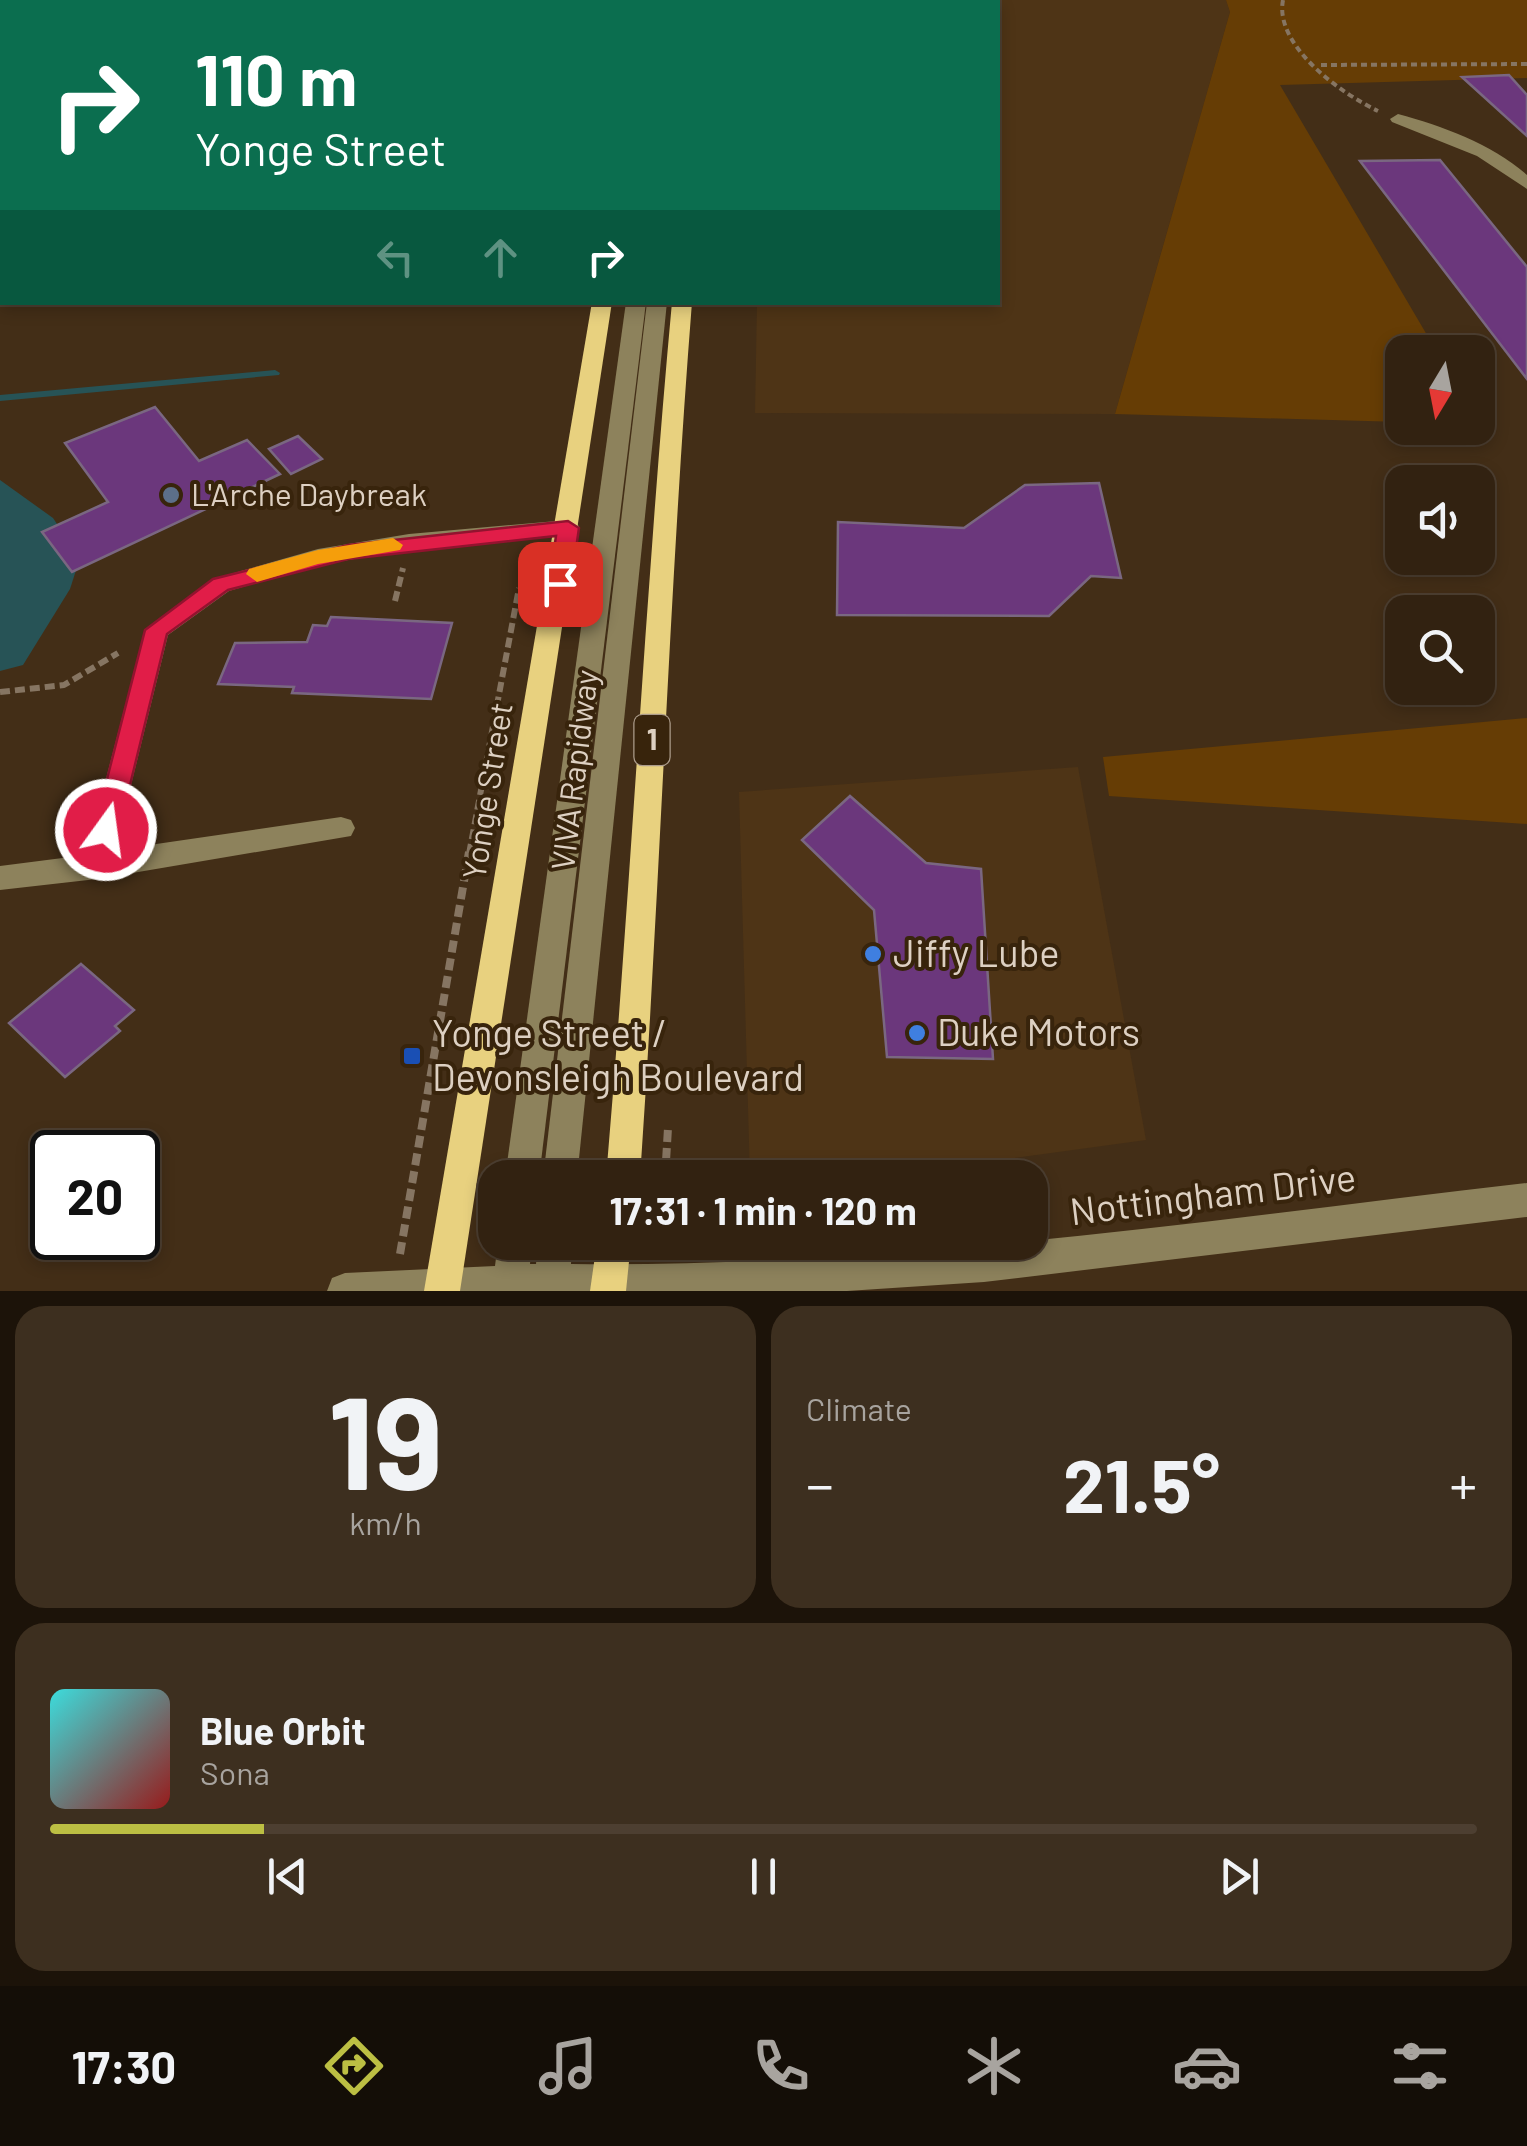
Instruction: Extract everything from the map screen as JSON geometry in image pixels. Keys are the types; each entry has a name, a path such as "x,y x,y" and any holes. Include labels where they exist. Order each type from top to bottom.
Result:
{"main road":[{"name":"Yonge Street","path":"443,1287 602,305"},
{"name":"1","path":"624,1160 645,892 664,510 682,305"},
{"path":"608,1288 612,1260"}],"street":[{"path":"1398,119 1458,140 1516,172 1527,184"},
{"name":"VIVA Rapidway","path":"524,1160 636,305"},
{"name":"VIVA Rapidway","path":"562,1160 657,305"},
{"path":"97,868 157,630 221,584 318,557 409,542 568,528"},
{"path":"0,878 97,868 225,841 341,828"},
{"name":"Nottingham Drive","path":"345,1291 394,1287 608,1288 984,1264 1527,1200"},
{"path":"510,1287 513,1260"},
{"path":"552,1286 554,1260"}],"path":[{"path":"1283,0 1279,12 1286,30 1368,108 1398,119"},
{"path":"1321,65 1527,64"},
{"path":"0,692 48,692 81,681 119,652 153,643"},
{"path":"394,1287 427,1089"},
{"path":"666,1160 669,1108"}],"shaded area":[{"path":"1000,0 1226,0 1230,12 1115,414 755,413 757,305 1000,305"},
{"path":"1226,0 1527,0 1527,78 1280,85 1427,335 1385,335 1385,422 1115,414 1230,12"},
{"path":"1527,718 1527,824 1109,796 1103,757"},
{"path":"1078,767 1146,1140 999,1160 750,1160 739,792"}],"water":[{"path":"0,480 53,518 80,558 70,589 23,665 0,671"}],"building":[{"path":"1509,75 1527,95 1527,136 1462,77"},
{"path":"1440,160 1527,267 1527,379 1495,335 1360,161"},
{"path":"155,407 199,461 247,440 280,474 72,572 42,532 108,502 65,443"},
{"path":"298,436 322,459 291,474 269,449"},
{"path":"1099,483 1121,578 1091,576 1049,616 837,615 838,522 964,528 1025,485"},
{"path":"331,617 452,623 431,699 292,693 294,687 218,684 235,643 307,642 313,625 327,626"},
{"path":"850,796 926,863 981,869 993,1059 887,1057 874,910 802,840"},
{"path":"81,964 134,1010 115,1026 120,1031 65,1077 9,1023"}],"waterway":[{"path":"0,398 275,373"}],"slow traffic":[{"path":"257,574 318,557 393,545"}],"place":[{"name":"L'Arche Daybreak","path":"171,495"},
{"name":"Jiffy Lube","path":"873,954"},
{"name":"Duke Motors","path":"917,1033"},
{"name":"Yonge Street / Devonsleigh Boulevard","path":"412,1056"}],"route":[{"path":"106,830 157,630 221,584 318,557 409,542 568,528 560,584"}]}
